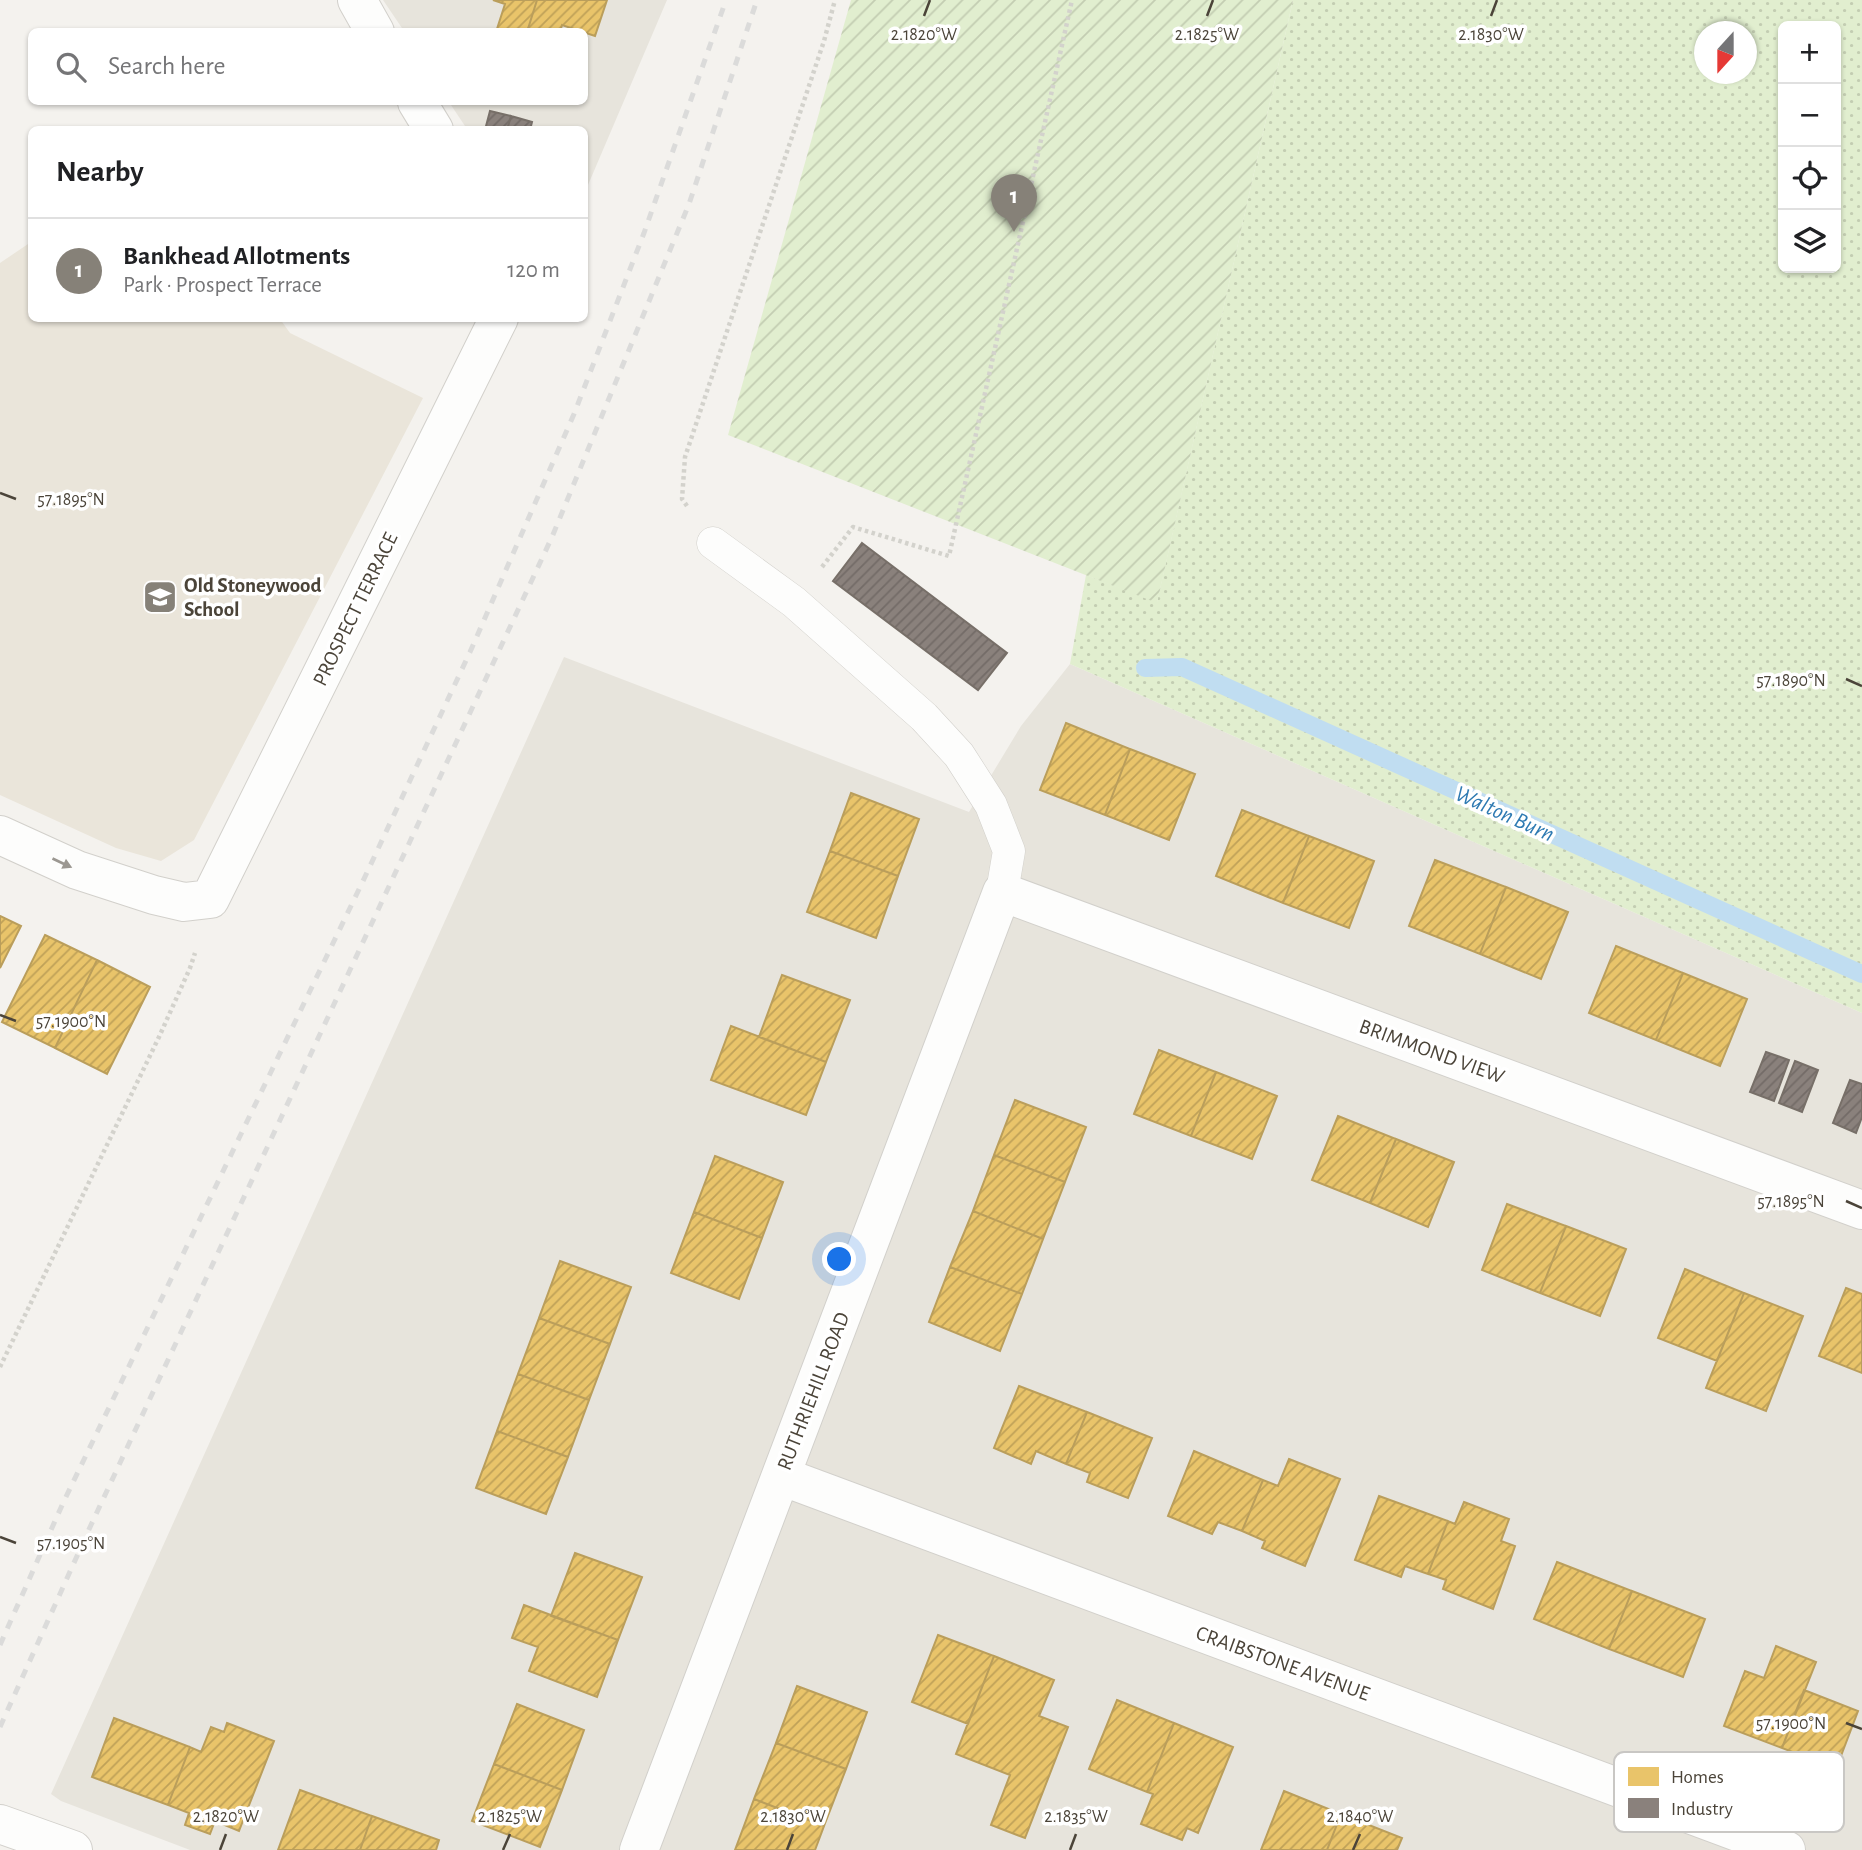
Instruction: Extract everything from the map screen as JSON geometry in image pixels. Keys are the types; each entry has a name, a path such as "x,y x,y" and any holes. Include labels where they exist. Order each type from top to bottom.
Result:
{"street":[{"path":"356,0 373,28"},
{"path":"419,105 432,126"},
{"name":"PROSPECT TERRACE","path":"210,899 497,322"},
{"path":"0,835 77,870 153,895 184,902 210,899"},
{"name":"BRIMMOND VIEW","path":"1002,892 1862,1210"},
{"name":"RUTHRIEHILL ROAD","path":"639,1850 1002,892"},
{"name":"CRAIBSTONE AVENUE","path":"780,1476 1614,1786"},
{"path":"0,1824 59,1845"},
{"name":"CRAIBSTONE AVENUE","path":"1738,1832 1786,1850"}],"lane":[{"path":"713,543 794,603 923,717 959,755 991,804 1009,851 1002,892"}],"path":[{"path":"713,543 682,499 685,457 824,41 835,0"},
{"path":"794,603 853,527 949,556 1072,0"},
{"path":"0,1367 190,968 210,899"}],"shaded area":[{"path":"383,0 667,0 588,185 588,126 465,126 451,105 588,105 588,28 402,28"},
{"name":"Old Stoneywood School","path":"28,244 28,322 282,322 290,333 423,398 194,840 161,861 116,848 0,795 0,263"},
{"path":"564,657 969,812 1021,726 1070,664 1862,1013 1862,1850 190,1850 61,1801 51,1794"}],"green space":[{"path":"851,0 1293,0 1157,603 728,435"},
{"path":"1293,0 1862,0 1862,1013 1070,664 1086,575 1157,602"}],"building: Homes":[{"path":"493,0 537,0 528,28 497,28 505,4"},
{"path":"537,0 607,0 595,36 588,34 588,28 562,25 561,28 528,28"},
{"path":"1066,723 1130,749 1105,815 1040,790"},
{"path":"1130,749 1195,774 1169,840 1105,815"},
{"path":"851,793 919,819 898,876 830,851"},
{"path":"1242,810 1309,836 1283,903 1216,876"},
{"path":"1309,836 1374,861 1349,928 1283,903"},
{"path":"830,851 898,876 876,938 807,912"},
{"path":"1435,860 1506,887 1480,954 1409,926"},
{"path":"1506,887 1568,912 1541,979 1480,954"},
{"path":"0,916 21,926 0,968"},
{"path":"45,935 97,960 55,1048 2,1022"},
{"path":"1616,946 1683,973 1656,1040 1589,1013"},
{"path":"97,960 150,987 107,1074 55,1048"},
{"path":"1683,973 1747,999 1720,1066 1656,1040"},
{"path":"782,975 850,1000 826,1062 759,1037"},
{"path":"731,1026 826,1062 806,1115 711,1080"},
{"path":"1159,1050 1216,1072 1191,1136 1134,1114"},
{"path":"1216,1072 1277,1096 1252,1159 1191,1136"},
{"path":"1015,1100 1086,1127 1065,1182 994,1155"},
{"path":"1338,1116 1396,1139 1370,1203 1312,1180"},
{"path":"1396,1139 1454,1162 1428,1227 1370,1203"},
{"path":"994,1155 1065,1182 1043,1239 973,1211"},
{"path":"715,1156 783,1182 762,1238 694,1212"},
{"path":"1507,1204 1566,1226 1540,1293 1482,1270"},
{"path":"973,1211 1043,1239 1022,1294 950,1267"},
{"path":"694,1212 762,1238 739,1299 671,1273"},
{"path":"1566,1226 1626,1249 1600,1316 1540,1293"},
{"path":"560,1261 631,1287 610,1344 539,1318"},
{"path":"950,1267 1022,1294 1000,1351 929,1322"},
{"path":"1685,1269 1744,1293 1717,1361 1658,1338"},
{"path":"1846,1288 1862,1294 1862,1373 1819,1356"},
{"path":"1744,1293 1803,1316 1766,1411 1706,1388"},
{"path":"539,1318 610,1344 589,1400 518,1374"},
{"path":"518,1374 589,1400 568,1457 497,1431"},
{"path":"1019,1386 1087,1412 1066,1464 1036,1451 1031,1464 994,1448"},
{"path":"1087,1412 1152,1438 1128,1498 1087,1482 1090,1473 1066,1464"},
{"path":"497,1431 568,1457 546,1514 476,1488"},
{"path":"1194,1451 1263,1480 1242,1531 1218,1522 1212,1534 1168,1516"},
{"path":"1289,1459 1340,1479 1305,1566 1262,1548 1265,1541 1242,1531 1263,1480 1278,1486"},
{"path":"1379,1496 1448,1521 1428,1574 1405,1566 1401,1577 1355,1560"},
{"path":"1464,1502 1509,1519 1501,1541 1515,1546 1493,1609 1443,1589 1446,1580 1428,1574 1448,1521 1455,1524"},
{"path":"575,1553 642,1577 618,1640 551,1616"},
{"path":"1557,1562 1632,1591 1609,1649 1534,1619"},
{"path":"1632,1591 1705,1619 1683,1677 1609,1649"},
{"path":"524,1605 618,1640 597,1697 529,1671 538,1647 512,1638"},
{"path":"938,1635 994,1656 968,1724 912,1702"},
{"path":"1776,1646 1816,1662 1782,1748 1724,1726 1745,1671 1764,1678"},
{"path":"994,1656 1054,1680 1039,1716 1068,1727 1025,1838 991,1825 1010,1775 956,1754"},
{"path":"797,1686 867,1712 846,1769 776,1743"},
{"path":"1804,1690 1858,1711 1842,1752 1792,1752 1782,1748"},
{"path":"1117,1700 1174,1723 1147,1792 1089,1769"},
{"path":"517,1704 584,1730 562,1790 494,1764"},
{"path":"114,1718 190,1747 168,1805 92,1777"},
{"path":"227,1723 274,1741 239,1831 215,1821 210,1834 185,1825 189,1813 168,1805 190,1747 201,1752 211,1727 224,1732"},
{"path":"1174,1723 1233,1747 1198,1833 1187,1828 1182,1840 1141,1824 1153,1794 1147,1792"},
{"path":"776,1743 846,1769 824,1826 754,1799"},
{"path":"494,1764 562,1790 540,1847 472,1821"},
{"path":"300,1790 372,1816 360,1850 278,1850"},
{"path":"1284,1791 1341,1814 1327,1850 1261,1850"},
{"path":"754,1799 824,1826 815,1850 735,1850"},
{"path":"1341,1814 1402,1838 1397,1850 1327,1850"},
{"path":"372,1816 439,1840 436,1850 360,1850"}],"building: Industry":[{"path":"490,111 511,116 508,126 486,126"},
{"path":"511,116 532,122 531,126 508,126"},
{"path":"862,543 1007,653 978,690 833,581"},
{"path":"1766,1052 1789,1060 1774,1101 1750,1092"},
{"path":"1795,1061 1818,1070 1802,1112 1779,1103"},
{"path":"1850,1080 1862,1084 1862,1117 1856,1133 1833,1123"}],"waterway":[{"name":"Walton Burn","path":"1145,668 1182,667 1862,974"}],"railway":[{"path":"0,1645 63,1503 363,881 470,652 574,414 644,233 726,0"},
{"path":"0,1727 91,1525 552,537 689,204 757,0"}],"place":[{"name":"Bankhead Allotments","path":"1014,232"},
{"name":"Old Stoneywood School","path":"160,597"}]}
